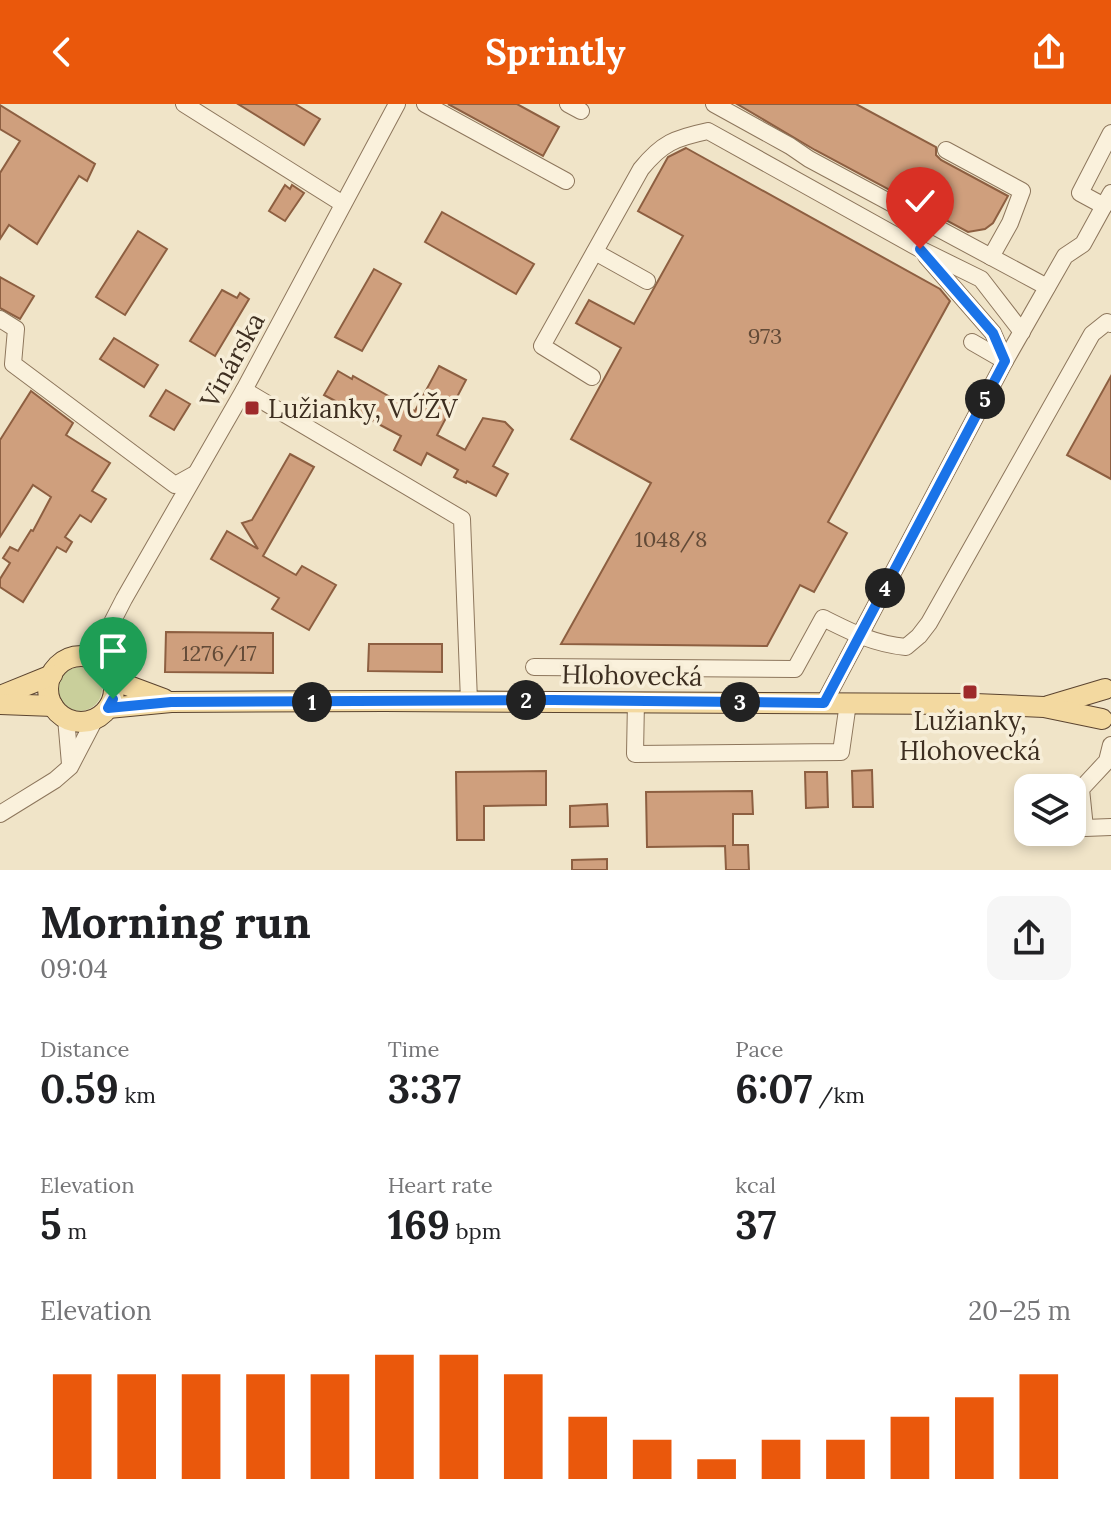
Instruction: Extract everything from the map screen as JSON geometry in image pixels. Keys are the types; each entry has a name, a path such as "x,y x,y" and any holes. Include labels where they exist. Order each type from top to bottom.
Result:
{"main road":[{"path":"0,704 60,712 81,722 102,713 114,695 110,676 96,660 80,657 62,663 52,675 49,687 60,712"},
{"path":"0,696 52,675"},
{"name":"Hlohovecká","path":"110,676 171,702"},
{"name":"Hlohovecká","path":"1044,707 1108,686"},
{"name":"Hlohovecká","path":"1106,725 1100,706 1108,686"},
{"name":"Hlohovecká","path":"102,713 171,702 848,703 1044,707 1106,725"}],"street":[{"path":"184,104 343,204"},
{"name":"Vinárska","path":"80,657 105,636 244,390 397,104"},
{"path":"714,104 809,159 1047,287"},
{"path":"432,106 566,181"},
{"path":"592,377 542,346 641,169 656,150 678,137 708,131 920,249 981,279 1022,332"},
{"path":"824,703 1005,361 1065,256 1083,244 1108,199 1080,193 1111,133"},
{"path":"946,150 1022,191 1010,223 991,257"},
{"path":"920,249 993,333 1005,361"},
{"path":"595,252 647,281"},
{"path":"0,319 16,329 13,364 175,485 194,474"},
{"path":"534,667 795,669 823,618 859,637 884,645 906,647 929,623 1092,334 1107,322 1111,324"},
{"path":"972,342 1005,361"},
{"path":"244,390 462,519 469,701"},
{"path":"105,636 110,676"},
{"path":"636,701 635,754 841,752 848,703"},
{"path":"60,712 70,767"},
{"path":"0,814 55,780 70,767 102,713"},
{"path":"1111,745 1107,761 1081,789 1085,828 1111,827"}],"green space":[{"path":"80,667 96,673 102,689 96,705 80,711 64,705 58,689 64,673"}],"building":[{"path":"238,104 295,104 320,119 304,145"},
{"path":"448,104 517,104 559,127 543,156"},
{"path":"737,104 856,104 936,147 936,155 941,160 1008,196 993,223 985,229 968,232 815,150"},
{"path":"0,105 95,164 87,181 79,176 37,244 9,225 0,239 0,173 20,141 0,129"},
{"path":"686,148 940,289 950,301 828,522 847,533 814,592 800,585 767,646 561,644 651,483 571,439 621,348 576,323 589,300 634,324 683,236 638,211 668,157"},
{"path":"285,185 290,189 292,185 304,193 285,221 269,211"},
{"path":"442,212 534,264 516,294 425,242"},
{"path":"138,231 167,249 125,315 96,297"},
{"path":"374,269 401,284 362,351 335,337"},
{"path":"0,277 34,296 20,319 0,308"},
{"path":"222,290 237,298 240,293 249,299 215,356 190,341"},
{"path":"114,338 158,365 144,387 100,359"},
{"path":"439,366 466,380 437,435 465,450 483,418 505,422 513,430 493,466 508,474 496,496 454,477 458,470 427,453 421,465 394,450 401,436 324,395 338,371 352,379 353,376 415,411"},
{"path":"1111,376 1111,479 1067,455"},
{"path":"166,390 190,404 174,430 150,416"},
{"path":"31,391 73,423 66,435 110,463 92,491 106,499 91,522 80,515 65,537 72,542 66,552 57,547 23,602 0,587 0,579 10,563 3,558 10,547 18,551 51,497 33,485 0,537 0,440"},
{"path":"290,454 314,467 263,556 296,575 302,566 336,585 309,630 272,609 279,598 211,559 227,531 258,549 242,523 252,520"},
{"path":"166,632 273,633 273,673 165,672"},
{"path":"369,644 442,644 442,672 368,671"},
{"path":"872,770 873,807 853,807 852,771"},
{"path":"546,771 546,805 484,806 484,840 457,840 456,772"},
{"path":"805,772 827,772 828,807 806,808"},
{"path":"752,791 753,814 733,814 733,845 748,845 749,870 726,870 725,846 647,847 646,792"},
{"path":"607,804 608,826 570,827 570,806"},
{"path":"607,859 607,870 572,870 572,860"}],"place":[{"name":"Lužianky, VÚŽV","path":"252,408"},
{"name":"Lužianky, Hlohovecká","path":"970,692"}],"route":[{"path":"113,699 108,708 171,702 553,700 824,703 1005,361 993,333 920,249"}]}
